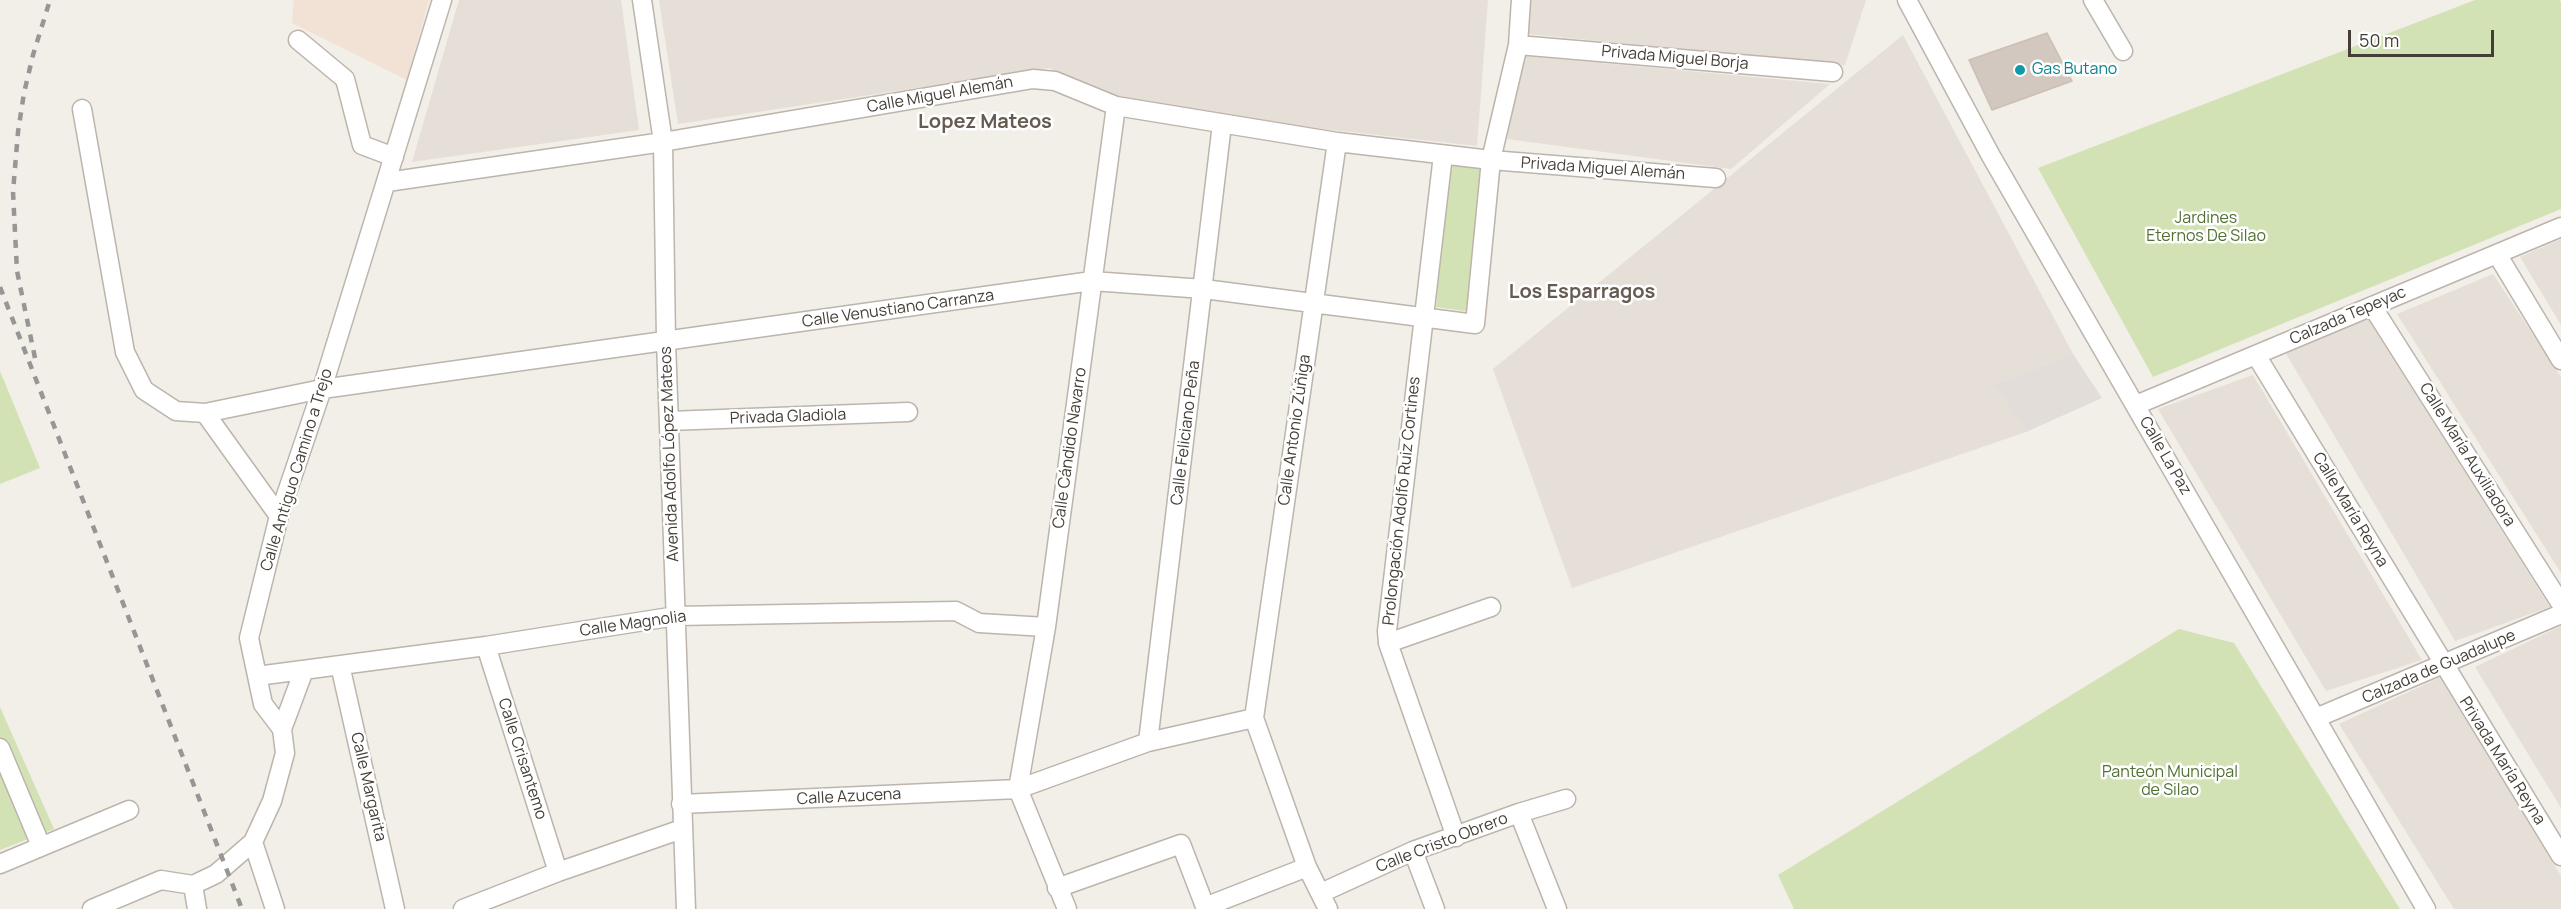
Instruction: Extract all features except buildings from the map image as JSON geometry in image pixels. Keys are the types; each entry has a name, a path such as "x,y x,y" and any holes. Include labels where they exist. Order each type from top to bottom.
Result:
{"street":[{"name":"Calle Antiguo Camino a Trejo","path":"282,729 263,704 249,638 279,516 322,388 442,0"},
{"name":"Avenida Adolfo López Mateos","path":"642,0 663,142 666,341 681,829 686,909"},
{"path":"1491,160 1518,45 1521,0"},
{"name":"Calle La Paz","path":"1907,0 1991,156 2426,909"},
{"path":"2093,0 2123,51"},
{"path":"298,40 345,79 362,145 394,157"},
{"name":"Privada Miguel Borja","path":"1518,45 1833,72"},
{"name":"Calle Miguel Alemán","path":"387,182 663,142 1033,79 1055,81 1116,106 1337,142 1491,160"},
{"name":"Calle Cándido Navarro","path":"1018,789 1046,627 1116,106"},
{"name":"Calle Venustiano Carranza","path":"82,109 125,352 144,390 176,411 205,413 322,388 1092,281 1204,289 1312,304 1423,315 1475,324 1491,160"},
{"name":"Calle Feliciano Peña","path":"1148,741 1222,124"},
{"name":"Calle Antonio Zúñiga","path":"1254,718 1337,142"},
{"name":"Prolongación Adolfo Ruiz Cortines","path":"1443,155 1387,631 1388,643 1456,837"},
{"name":"Privada Miguel Alemán","path":"1491,160 1716,178"},
{"name":"Calzada Tepeyac","path":"2136,405 2561,227"},
{"path":"2497,254 2561,360"},
{"name":"Calle María Auxiliadora","path":"2372,306 2561,604"},
{"name":"Calle María Reyna","path":"2256,355 2444,666"},
{"name":"Privada Gladiola","path":"669,421 908,412"},
{"path":"205,413 279,516"},
{"path":"1388,643 1491,607"},
{"name":"Calle Magnolia","path":"257,676 486,646 676,616 956,611 979,623 1046,627"},
{"name":"Calzada de Guadalupe","path":"2316,718 2444,666 2561,614"},
{"name":"Calle Crisantemo","path":"486,646 558,872"},
{"name":"Calle Margarita","path":"340,666 395,909"},
{"name":"Privada María Reyna","path":"2444,666 2561,856"},
{"path":"92,909 161,880 193,885 216,874 253,842 272,801 285,753 282,729 304,670"},
{"path":"1254,718 1307,867 1324,901"},
{"name":"Calle Azucena","path":"681,804 1018,789 1148,741 1254,718"},
{"path":"0,748 40,846"},
{"path":"1018,789 1067,909"},
{"name":"Calle Cristo Obrero","path":"1324,901 1413,852 1520,813 1566,799"},
{"path":"0,864 129,810"},
{"path":"1520,813 1557,909"},
{"path":"464,909 558,872 681,829"},
{"path":"253,842 275,909"},
{"path":"1057,888 1182,844 1205,908 1307,867"},
{"path":"1413,852 1435,909"},
{"path":"193,885 197,909"}],"shaded area":[{"path":"294,0 429,0 407,80 292,23"},
{"path":"459,0 621,0 639,130 412,162"},
{"path":"659,0 1488,0 1477,146 1116,106 1049,68 678,124"},
{"path":"1531,0 1866,0 1845,65 1528,34"},
{"path":"1903,35 2073,354 1994,384 2026,432 1572,588 1493,369"},
{"path":"1523,56 1830,84 1731,169 1507,139"},
{"path":"2561,239 2561,325 2520,257"},
{"path":"2493,274 2561,377 2561,573 2397,314"},
{"path":"2368,319 2550,607 2455,641 2281,345"},
{"path":"2073,354 2102,398 2026,432 1994,384"},
{"path":"2253,375 2422,660 2326,691 2158,409"},
{"path":"2561,626 2561,808 2475,667"},
{"path":"2441,677 2561,876 2561,909 2454,909 2339,724"}],"green space":[{"name":"Jardines Eternos De Silao","path":"2475,0 2560,0 2561,209 2153,377 2038,168"},
{"path":"1449,164 1482,169 1471,312 1436,307"},
{"path":"0,371 40,468 0,484"},
{"name":"Panteón Municipal de Silao","path":"2179,629 2234,643 2400,909 1794,909 1778,875"},
{"path":"0,707 54,829 0,850"}],"railway":[{"path":"35,358 17,271 13,192 24,93 50,0"},
{"path":"0,287 242,909"}],"place":[{"name":"Gas Butano","path":"2020,70"}],"district":[{"name":"Lopez Mateos","path":"985,122"},
{"name":"Los Esparragos","path":"1582,292"}]}
